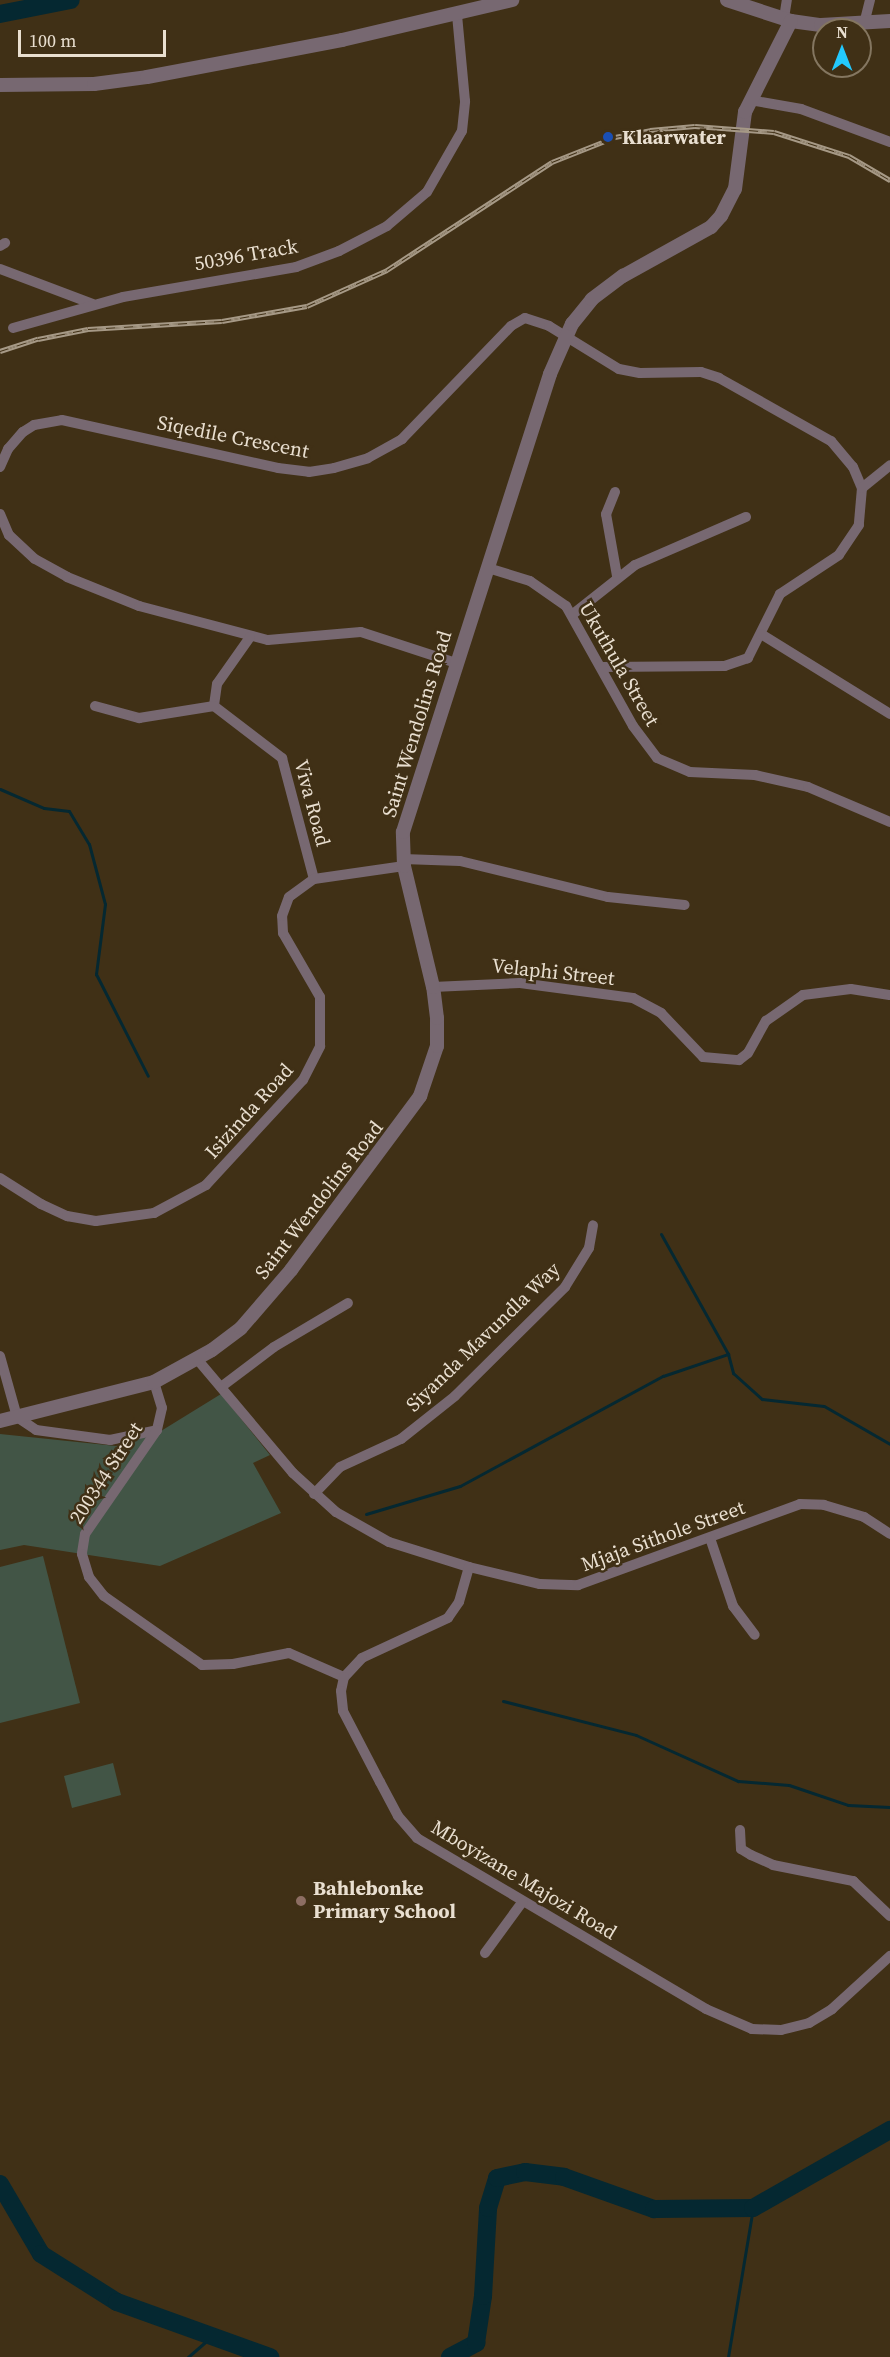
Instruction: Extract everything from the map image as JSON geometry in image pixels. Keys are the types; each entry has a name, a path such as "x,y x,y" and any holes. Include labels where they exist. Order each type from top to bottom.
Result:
{"street":[{"path":"0,85 94,84 147,77 457,14 512,0"},
{"path":"727,0 756,4 787,19 812,23"},
{"path":"787,0 787,19"},
{"path":"866,18 870,0"},
{"name":"50396 Track","path":"13,328 93,304 296,267 354,244 403,214 427,192 462,131 465,101 457,14"},
{"name":"Saint Wendolins Road","path":"0,1421 154,1382 197,1359 241,1328 266,1300 410,1113 431,1071 437,1046 433,987 403,863 409,804 566,335 580,312 606,288 686,243 721,216 735,189 742,126 750,100 787,19"},
{"path":"872,23 890,21"},
{"path":"750,100 808,111 890,142"},
{"path":"0,269 93,304"},
{"name":"Siqedile Crescent","path":"0,466 8,449 23,432 34,424 62,420 278,468 309,472 334,468 368,458 402,439 516,322 532,319 566,335 630,373 701,372 734,385 831,441 853,467 862,488"},
{"path":"602,667 738,663 753,653 780,594 828,564 847,546 859,525 862,488 890,465"},
{"path":"615,492 606,514 617,576"},
{"path":"0,514 20,547 59,573 139,606 250,637 288,640 361,632 456,663"},
{"path":"573,614 617,576 635,564 746,517"},
{"name":"Ukuthula Street","path":"488,568 549,591 573,614 642,741 666,762 690,772 755,775 792,783 890,822"},
{"path":"761,634 890,714"},
{"path":"95,706 139,718 177,715 214,706 217,684 250,637"},
{"name":"Viva Road","path":"214,706 282,758 314,879"},
{"path":"403,863 460,861 608,897 685,905"},
{"name":"Isizinda Road","path":"0,1178 49,1208 96,1221 154,1213 206,1185 303,1080 320,1046 320,997 283,933 282,916 289,897 314,879 403,863"},
{"name":"Velaphi Street","path":"433,987 520,983 633,998 661,1013 703,1057 739,1060 748,1053 766,1021 794,1000 829,991 865,990 890,995"},
{"name":"Siyanda Mavundla Way","path":"314,1494 340,1467 401,1438 455,1396 565,1287 589,1248 593,1225"},
{"path":"221,1387 274,1347 348,1303"},
{"path":"0,1356 17,1417 46,1433 110,1440 157,1430"},
{"name":"Mjaja Sithole Street","path":"197,1359 314,1494 336,1512 389,1542 469,1567 540,1584 578,1585 800,1504 824,1505 864,1517 890,1534"},
{"name":"200344 Street","path":"154,1382 162,1408 157,1430 85,1534 82,1554 89,1578 104,1596 201,1665 233,1664 289,1653 344,1677"},
{"path":"710,1538 733,1606 754,1635"},
{"path":"344,1677 362,1658 448,1618 459,1602 469,1567"},
{"name":"Mboyizane Majozi Road","path":"344,1677 340,1699 343,1711 409,1830 433,1850 706,2009 753,2030 781,2031 809,2023 832,2009 890,1956"},
{"path":"740,1830 741,1849 751,1855 773,1865 853,1881 890,1916"},
{"path":"485,1953 523,1901"}],"green space":[{"path":"221,1394 270,1455 253,1463 281,1513 160,1566 24,1545 0,1550 0,1434 116,1446 161,1431"},
{"path":"43,1556 80,1703 0,1723 0,1567"},
{"path":"113,1763 121,1795 72,1808 64,1776"}],"waterway":[{"path":"0,14 71,0"},
{"path":"0,789 44,808 69,811 89,844 105,904 96,974 148,1076"},
{"path":"661,1234 728,1354 733,1373 762,1399 824,1406 890,1444"},
{"path":"366,1514 460,1486 663,1376 728,1354"},
{"path":"503,1701 636,1735 738,1781 789,1785 848,1805 890,1807"},
{"path":"450,2357 476,2343 483,2296 488,2208 497,2178 525,2172 564,2177 654,2209 753,2208 890,2130"},
{"path":"0,2184 41,2254 117,2302 270,2357"},
{"path":"728,2357 753,2208"},
{"path":"188,2357 212,2336"}],"railway":[{"path":"0,351 38,339 88,329 222,321 307,306 387,270 552,162 615,137 650,130 695,126 774,132 849,156 890,180"}],"place":[{"name":"Klaarwater","path":"608,137"},
{"name":"Bahlebonke Primary School","path":"301,1901"}]}
